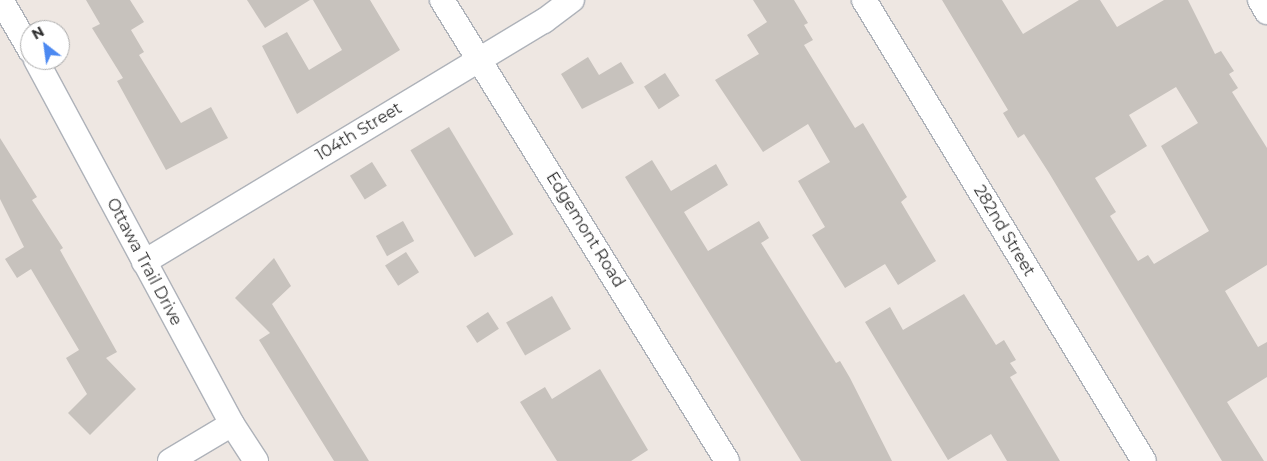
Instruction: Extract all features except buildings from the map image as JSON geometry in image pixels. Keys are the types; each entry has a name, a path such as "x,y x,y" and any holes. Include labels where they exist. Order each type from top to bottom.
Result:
{"street":[{"path":"1,0 20,33"},
{"name":"Edgemont Road","path":"442,0 727,461"},
{"name":"104th Street","path":"144,262 479,60 572,0"},
{"name":"282nd Street","path":"864,0 1144,461"},
{"path":"1260,0 1267,12"},
{"name":"Ottawa Trail Drive","path":"41,70 232,424 256,461"},
{"path":"170,461 232,424"}]}
